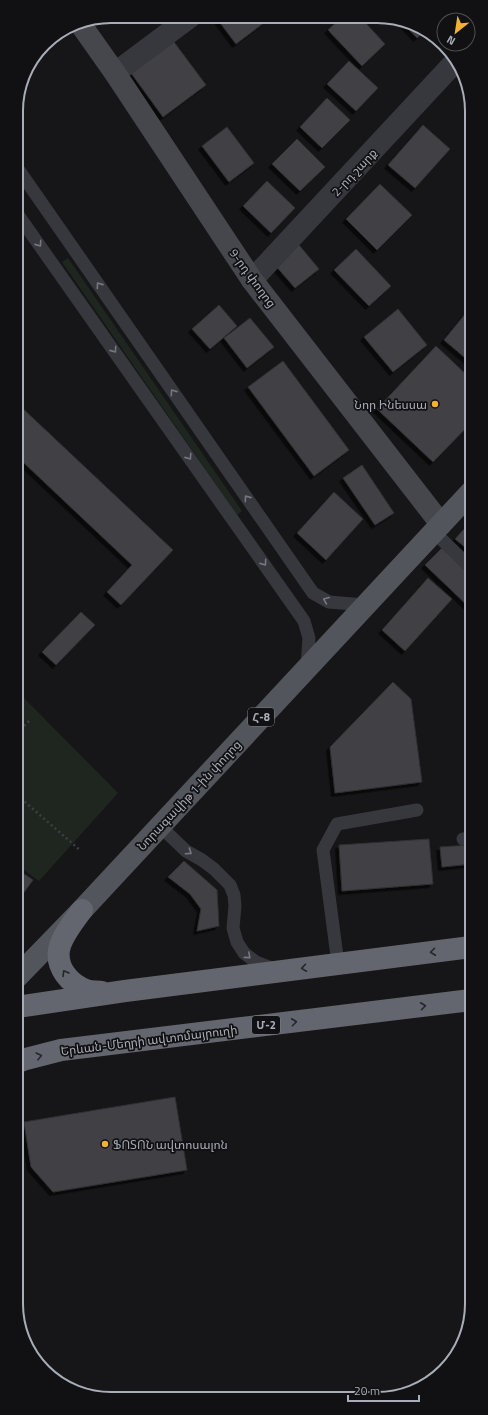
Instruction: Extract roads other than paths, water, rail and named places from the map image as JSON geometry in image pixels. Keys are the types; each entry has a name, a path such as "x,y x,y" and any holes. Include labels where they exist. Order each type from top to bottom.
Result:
{"highway":[{"path":"82,910 68,929 59,949 61,965 65,975 72,982 87,990 102,992 125,991"},
{"path":"23,1006 125,991 465,948"},
{"name":"Երևան-Մեղրի ավտոմայրուղի","path":"23,1060 60,1050 465,1001"}],"main road":[{"name":"Հ-8","path":"437,528 465,498"},
{"name":"Նորագավիթ 1-ին փողոց","path":"23,970 82,910 437,528"}],"street":[{"path":"115,73 181,23"},
{"name":"9-րդ փողոց","path":"83,28 115,73 252,280 437,528"},
{"name":"2-րդ շարք","path":"252,280 452,65"}],"lane":[{"path":"23,176 313,593 328,602 364,605"},
{"path":"23,222 304,621 308,638 307,667"},
{"path":"437,528 465,561"},
{"path":"338,964 323,850 337,824 417,810"},
{"path":"160,826 186,851 214,869 230,885 234,895 235,906 233,928 237,942 244,953 256,962 282,971"}],"place":[{"name":"Նոր Ինեսսա","path":"435,404"},
{"name":"ՖՈՏՈՆ ավտոսալոն","path":"105,1144"}]}
